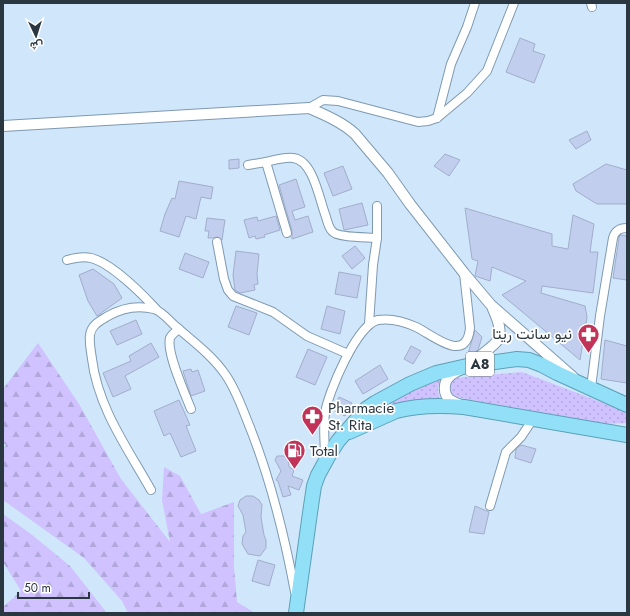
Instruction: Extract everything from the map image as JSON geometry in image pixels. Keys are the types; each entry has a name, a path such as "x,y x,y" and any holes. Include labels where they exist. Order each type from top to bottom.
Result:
{"highway":[{"name":"A8","path":"296,607 314,486 325,461 344,434 366,409 392,393 436,373 467,366 516,359 530,360 627,405"},
{"path":"344,434 404,409 429,406 464,407 627,435"}],"street":[{"path":"437,118 451,64 467,27 475,3"},
{"path":"3,126 308,108 323,100 345,103 418,122 428,121 437,118 467,93 487,72 514,3"},
{"path":"308,108 348,128 355,134 388,173 410,204 491,305 585,386 600,316 614,233 619,229 627,228"},
{"path":"248,165 285,157 300,160 304,163 316,183 321,202 332,231 337,235 377,238"},
{"path":"266,162 287,233"},
{"path":"369,324 373,265 377,238 377,206"},
{"path":"217,242 224,278 228,290 233,296 274,312 307,336 348,354"},
{"path":"66,260 81,257 91,258 100,262 123,278 192,340 220,367 230,381 257,443 274,494 287,550 296,607"},
{"path":"325,461 325,414 333,389 348,354 361,333 369,324 377,320 388,320 415,326 446,344 460,346 469,336 470,328 464,273"},
{"path":"464,407 450,400 445,392 444,386 451,375 467,366 497,341 499,335 499,323 491,305"},
{"path":"151,490 108,413 98,390 93,365 90,335 91,330 97,322 118,311 134,307 156,309"},
{"path":"179,329 171,336 169,346 176,370 191,409"},
{"path":"490,506 506,452 522,437 533,419"}],"green space":[{"path":"38,343 79,404 121,479 170,542 162,500 164,467 180,476 201,514 234,502 234,567 237,602 255,613 128,613 122,601 84,558 3,500 3,449 6,445 3,443 3,389"},
{"path":"522,372 627,412 627,423 602,424 466,399 453,396 449,391 451,381 456,378"},
{"path":"441,378 438,390 441,401 358,423 394,398"},
{"path":"3,514 31,534 70,566 107,613 3,613 3,607 21,591 3,562"}],"building":[{"path":"520,38 535,44 533,51 545,55 534,83 506,72"},
{"path":"587,131 591,140 576,149 569,140"},
{"path":"445,154 460,160 449,176 434,166"},
{"path":"239,159 239,168 229,169 229,160"},
{"path":"606,164 627,170 627,204 597,204 576,191 573,184"},
{"path":"343,166 352,189 333,196 324,173"},
{"path":"296,179 305,207 292,211 295,220 308,216 313,232 292,239 292,231 279,185"},
{"path":"179,181 213,187 211,199 201,197 196,219 186,216 179,237 160,231 172,198 175,199"},
{"path":"362,203 368,225 344,230 339,209"},
{"path":"465,208 552,234 552,246 568,249 573,215 594,224 590,252 598,252 593,293 542,286 541,293 585,306 587,317 580,360 502,295 526,281 492,267 490,281 475,276 478,261 472,259"},
{"path":"276,216 280,230 264,235 265,237 256,239 255,236 249,238 244,220 257,217 258,221"},
{"path":"207,218 225,220 222,240 218,237 208,238 209,231 205,231"},
{"path":"620,235 627,236 627,280 613,278"},
{"path":"355,246 365,258 352,269 342,256"},
{"path":"236,251 259,254 257,274 258,284 254,285 255,290 240,293 235,290 233,275"},
{"path":"185,253 209,262 203,278 179,269"},
{"path":"93,269 114,284 122,298 97,316 88,301 79,275"},
{"path":"339,272 361,276 357,298 335,294"},
{"path":"236,306 257,313 249,335 228,327"},
{"path":"327,306 345,311 340,334 321,329"},
{"path":"136,320 142,334 117,345 110,331"},
{"path":"475,330 482,337 478,350 467,357"},
{"path":"605,340 627,346 627,383 601,379"},
{"path":"151,343 159,357 125,376 131,389 113,397 103,373 131,361 129,356"},
{"path":"411,346 421,351 413,364 404,359"},
{"path":"308,349 327,357 315,385 296,377"},
{"path":"380,365 388,379 363,394 355,381"},
{"path":"191,369 192,372 198,370 205,391 191,396 183,371"},
{"path":"339,397 352,403 345,416 333,410"},
{"path":"179,400 190,425 186,426 196,451 181,457 170,433 164,436 154,411"},
{"path":"521,445 536,449 531,463 515,458 516,449"},
{"path":"277,456 288,456 289,467 294,470 292,476 303,480 299,490 288,486 291,495 283,497 278,481 276,480 281,471 275,460"},
{"path":"246,496 253,496 259,500 262,505 261,517 266,540 266,548 260,556 248,554 242,544 243,536 246,532 243,515 238,506 240,500"},
{"path":"475,506 489,512 484,534 469,532"},
{"path":"258,560 275,565 269,586 252,581"}],"place":[{"name":"نيو سانت ريتا","path":"588,354"},
{"name":"Pharmacie St. Rita","path":"312,436"},
{"name":"Total","path":"295,470"}]}
